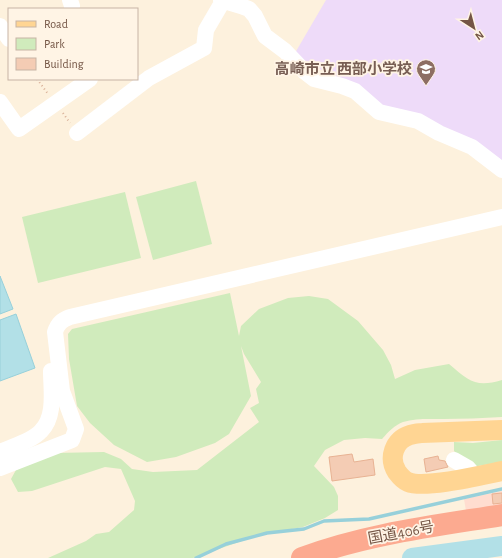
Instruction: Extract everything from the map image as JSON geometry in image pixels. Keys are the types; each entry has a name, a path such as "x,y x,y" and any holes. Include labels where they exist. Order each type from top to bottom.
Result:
{"highway":[{"name":"国道406号","path":"302,558 324,550 398,531 502,515"}],"main road":[{"path":"502,430 422,433 409,435 399,443 393,452 393,466 402,478 408,482 426,484 502,471"}],"street":[{"path":"77,134 149,78 204,48 206,30 222,1 249,9 255,16 265,36 286,51 304,72 314,79 355,91 379,112 418,121 439,133 472,147 502,170"},
{"path":"0,26 8,38"},
{"path":"1,107 19,129 89,80"},
{"path":"0,452 32,438 47,424 51,408 55,332 61,321 70,317 502,217"},
{"path":"0,468 72,440 76,429 62,390 55,332"},
{"path":"454,460 468,468 475,476"}],"shaded area":[{"name":"高崎市立 西部小学校","path":"326,0 502,0 502,165 382,108 335,76 311,65 295,53"},
{"path":"502,491 502,511 467,517 464,499"}],"green space":[{"path":"196,181 212,244 153,260 136,197"},
{"path":"125,192 141,258 38,283 22,217"},
{"path":"230,293 239,336 241,326 259,309 288,298 309,296 328,299 358,321 383,350 391,365 395,379 415,370 449,364 468,379 479,383 502,380 502,417 413,420 400,423 389,431 382,439 365,438 344,440 325,450 314,466 334,487 338,496 338,510 325,518 303,527 259,535 193,558 48,558 86,541 96,534 109,532 134,510 135,501 121,469 105,467 32,491 18,492 11,479 16,470 54,453 104,452 121,459 132,469 153,472 197,470 259,422 250,408 259,403 256,389 261,382 244,354 241,346 251,396 229,434 215,443 176,457 147,462 114,445 90,423 77,406 69,359 68,334 72,329"},
{"path":"502,440 502,462 472,467 454,451 454,442 473,443"}],"water":[{"path":"0,276 13,309 0,314"},
{"path":"16,314 35,368 0,381 0,320"}],"building":[{"path":"352,454 354,462 373,459 375,475 332,481 329,457"},
{"path":"438,456 439,460 445,461 448,467 426,472 424,459"},
{"path":"502,493 502,503 493,504 492,494"}],"waterway":[{"path":"196,558 226,544 267,533 304,529 324,521 369,519 502,489"},
{"path":"412,558 502,546"}],"place":[{"name":"高崎市立 西部小学校","path":"426,86"}]}
